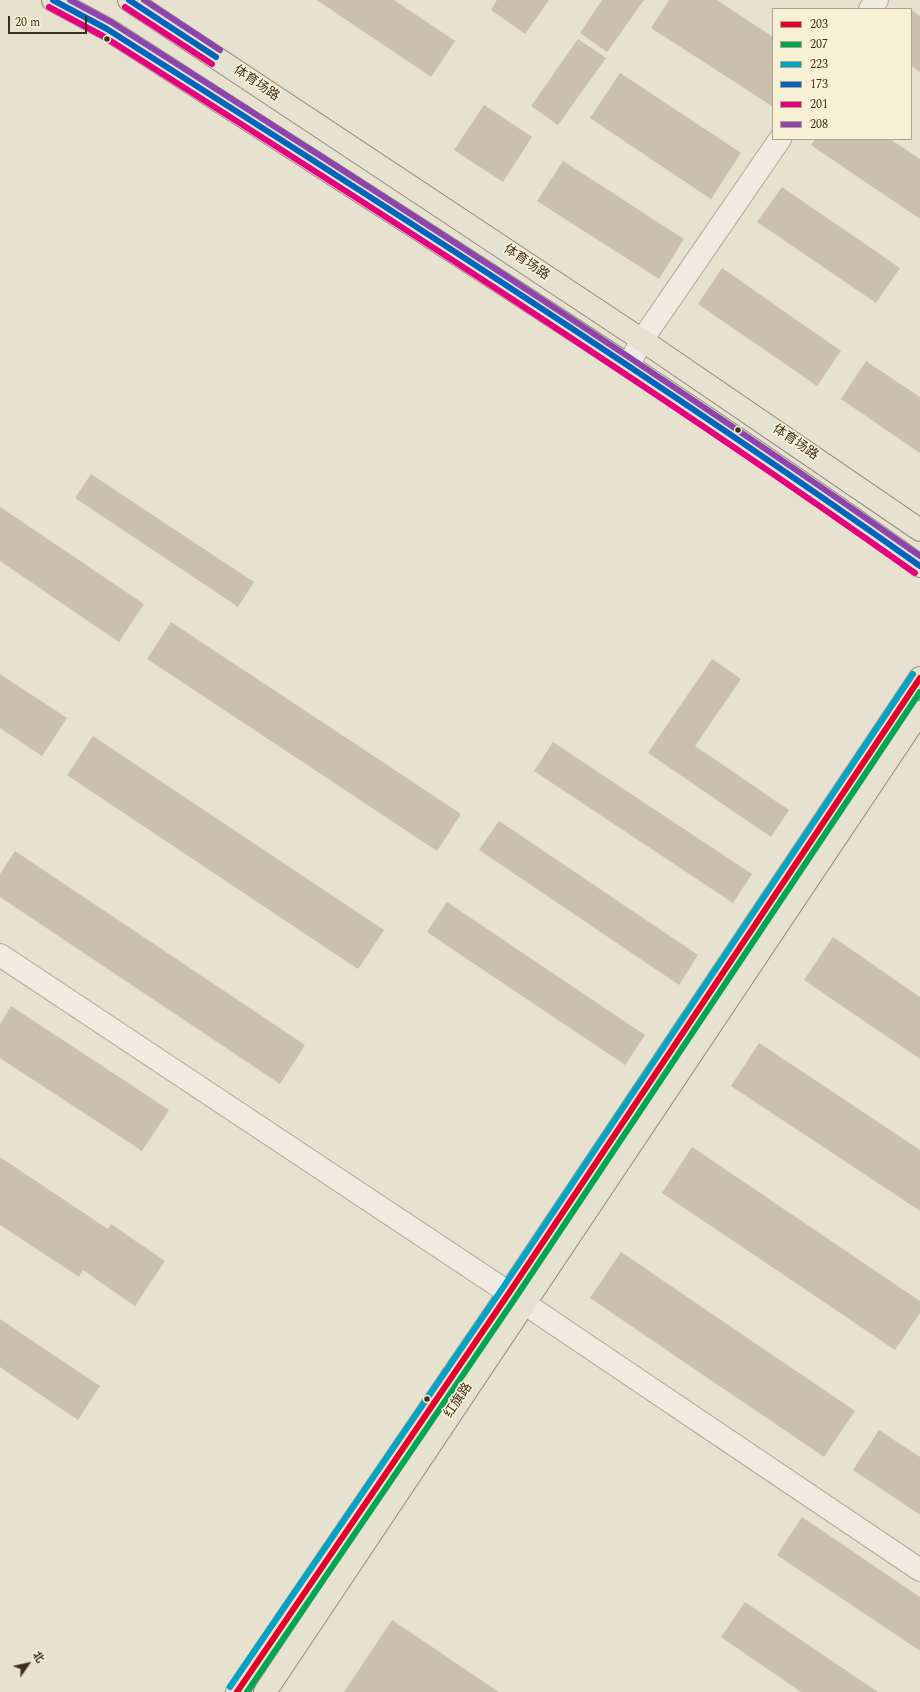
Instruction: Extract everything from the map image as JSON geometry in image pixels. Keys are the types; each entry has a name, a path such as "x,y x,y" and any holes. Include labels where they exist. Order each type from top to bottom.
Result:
{"main road":[{"path":"53,0 126,41 628,366 793,476 918,566"},
{"name":"体育场路","path":"129,0 642,340 920,530"},
{"name":"红旗路","path":"265,1692 517,1299 920,678"},
{"name":"红旗路","path":"237,1692 517,1299 920,712"}],"street":[{"path":"871,8 877,0"},
{"path":"628,366 642,340 779,140"},
{"path":"0,955 517,1299 920,1570"}],"building":[{"path":"317,0 394,0 455,41 431,77"},
{"path":"497,0 549,0 525,34 491,10"},
{"path":"602,0 644,0 607,52 580,33"},
{"path":"669,0 717,0 772,36 772,106 651,28"},
{"path":"912,11 920,16 920,72 912,67"},
{"path":"578,39 606,58 558,125 531,106"},
{"path":"620,73 741,153 711,199 590,118"},
{"path":"484,105 532,137 503,182 454,150"},
{"path":"814,140 892,140 920,159 920,219 811,145"},
{"path":"563,161 684,239 659,279 537,201"},
{"path":"782,187 900,268 876,303 757,222"},
{"path":"722,268 841,351 817,386 698,304"},
{"path":"866,361 920,397 920,453 841,399"},
{"path":"91,474 254,582 238,607 75,498"},
{"path":"0,507 144,604 119,642 0,561"},
{"path":"171,622 461,814 437,851 147,659"},
{"path":"712,659 741,679 695,746 789,810 771,837 648,753"},
{"path":"0,674 67,718 42,756 0,728"},
{"path":"93,736 384,930 358,969 67,775"},
{"path":"553,742 752,874 733,903 534,771"},
{"path":"499,821 698,955 679,985 479,850"},
{"path":"15,851 305,1045 280,1084 0,897 0,874"},
{"path":"447,902 645,1035 625,1065 427,932"},
{"path":"833,937 920,997 920,1059 804,980"},
{"path":"11,1006 169,1110 142,1151 0,1058 0,1024"},
{"path":"759,1043 920,1150 920,1211 731,1086"},
{"path":"692,1147 920,1301 920,1313 895,1350 662,1193"},
{"path":"0,1157 108,1229 111,1224 165,1261 135,1306 83,1270 79,1277 0,1225"},
{"path":"621,1252 855,1411 824,1457 590,1298"},
{"path":"0,1319 100,1386 78,1420 0,1367"},
{"path":"879,1430 920,1457 920,1515 853,1470"},
{"path":"802,1517 920,1597 920,1651 777,1555"},
{"path":"745,1602 878,1692 801,1692 721,1637"},
{"path":"392,1620 499,1692 344,1692"}],"transit line":[{"name":"173","path":"53,0 107,29 517,292 720,427 920,566"},
{"name":"208","path":"70,0 111,22 519,284 721,419 920,556"},
{"name":"173","path":"129,0 216,57"},
{"name":"208","path":"144,0 220,50"},
{"name":"201","path":"49,7 103,36 512,299 715,434 915,573"},
{"name":"201","path":"125,7 212,64"},
{"name":"223","path":"230,1687 502,1289 913,674"},
{"name":"203","path":"237,1692 509,1293 920,678"},
{"name":"207","path":"247,1692 516,1297 920,692"}]}
